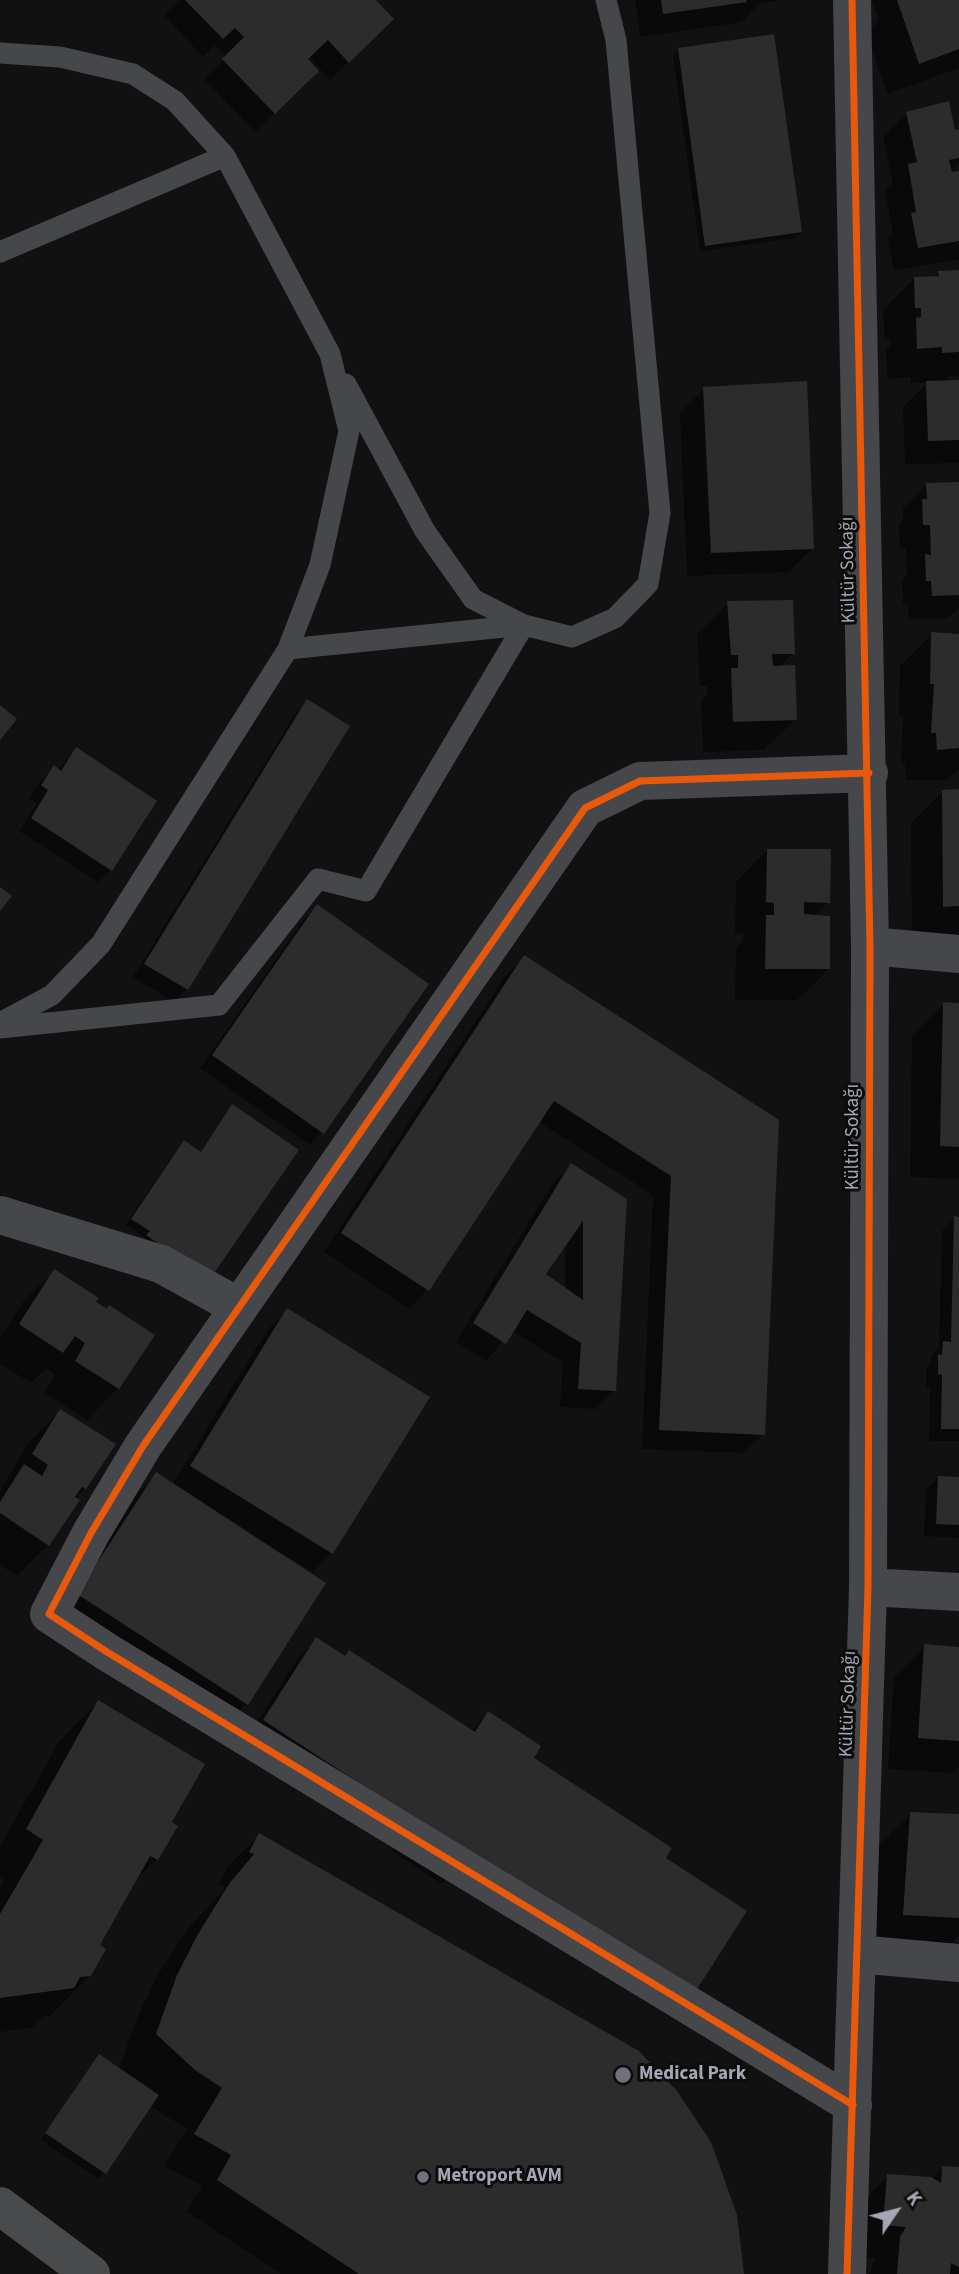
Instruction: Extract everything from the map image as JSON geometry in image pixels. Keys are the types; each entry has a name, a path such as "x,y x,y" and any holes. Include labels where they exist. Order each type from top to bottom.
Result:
{"main road":[{"path":"0,2206 92,2274"}],"street":[{"name":"Kültür Sokağı","path":"848,2274 868,1587 870,946 869,773 852,0"},
{"path":"853,2105 107,1652 49,1614 91,1533 143,1446 585,808 640,781 869,773"},
{"path":"870,946 959,954"},
{"path":"0,1215 161,1264 239,1307"},
{"path":"868,1587 959,1592"},
{"path":"858,1954 959,1963"}],"lane":[{"path":"0,53 60,57 133,74 175,101 225,156 425,530 473,599 524,625 572,636 615,618 648,584 660,513 617,40 606,0"},
{"path":"0,252 225,156"},
{"path":"0,1023 52,995 101,944 288,649 320,565 349,431 330,355"},
{"path":"288,649 524,625"},
{"path":"0,1028 219,1005 318,879 366,891 524,625"}],"building":[{"path":"185,0 376,0 394,19 349,63 328,40 308,59 319,71 275,114 222,59 244,37 235,28 223,39"},
{"path":"661,0 746,0 747,2 663,14"},
{"path":"897,0 959,0 959,49 919,64"},
{"path":"774,34 802,232 705,246 678,48"},
{"path":"949,101 955,130 959,129 959,158 949,160 952,172 959,171 959,241 918,248 911,213 916,212 908,164 917,162 906,112"},
{"path":"959,270 959,352 942,353 942,347 917,349 916,318 921,317 921,308 915,308 914,277 939,276 938,271"},
{"path":"959,380 959,440 928,441 926,381"},
{"path":"807,381 814,549 711,553 703,387"},
{"path":"959,482 959,595 932,596 931,581 926,581 925,554 931,555 930,525 923,525 922,499 927,499 926,483"},
{"path":"793,600 795,654 772,654 773,666 795,665 797,720 733,722 731,668 738,668 738,655 731,655 727,601"},
{"path":"931,632 959,634 959,748 937,750 936,733 931,733 934,684 930,684"},
{"path":"307,699 350,726 188,990 144,964"},
{"path":"0,705 17,719 0,740"},
{"path":"76,747 157,801 112,871 31,818 48,790 41,785 54,765 61,771"},
{"path":"959,789 959,906 943,907 942,790"},
{"path":"767,849 831,849 830,903 804,902 804,914 830,916 830,969 765,969 766,915 774,915 774,903 766,902"},
{"path":"0,887 12,896 0,911"},
{"path":"317,904 429,984 324,1134 212,1055"},
{"path":"524,955 779,1120 765,1435 659,1430 671,1176 554,1101 429,1291 341,1233"},
{"path":"943,1002 959,1003 959,1147 940,1146"},
{"path":"232,1104 299,1150 210,1279 146,1235 150,1231 131,1219 184,1140 201,1152"},
{"path":"571,1163 627,1199 616,1391 578,1389 581,1343 527,1310 506,1344 473,1323","holes":["583,1221 583,1300 546,1274"]},
{"path":"954,1216 959,1217 959,1429 941,1429 942,1375 938,1374 938,1354 942,1355 943,1341 951,1342"},
{"path":"54,1269 99,1298 96,1302 107,1309 109,1305 155,1335 119,1389 75,1361 85,1343 75,1336 63,1353 19,1324"},
{"path":"287,1308 430,1397 333,1554 190,1466"},
{"path":"60,1409 116,1444 86,1489 82,1487 75,1497 80,1500 49,1546 0,1513 0,1502 24,1464 42,1476 48,1465 32,1454"},
{"path":"156,1472 326,1583 248,1705 77,1594"},
{"path":"938,1476 959,1477 959,1525 936,1524"},
{"path":"316,1637 345,1656 349,1650 475,1732 488,1711 541,1746 534,1758 672,1848 666,1858 747,1911 690,2000 263,1720"},
{"path":"924,1644 959,1647 959,1741 918,1738"},
{"path":"98,1700 205,1764 172,1822 178,1826 158,1860 150,1856 100,1945 106,1949 91,1976 80,1977 74,1988 0,1998 0,1914 43,1840 26,1829"},
{"path":"910,1812 959,1814 959,1918 903,1915"},
{"path":"259,1833 639,2051 677,2091 711,2142 737,2215 744,2274 359,2274 217,2180 231,2155 194,2134 222,2088 195,2070 156,2034 177,1975 198,1934 229,1884 254,1854 249,1852"},
{"path":"99,2054 159,2095 106,2174 45,2133"},
{"path":"942,2166 959,2167 959,2267 951,2263 950,2274 897,2274 900,2237 906,2227 883,2225 887,2174 931,2177 941,2183"}],"cycle path":[{"path":"847,2274 868,1587 870,946 852,0"},
{"path":"853,2105 107,1652 49,1614 91,1533 143,1446 585,808 640,781 869,773"}],"place":[{"name":"Medical Park","path":"623,2075"},
{"name":"Metroport AVM","path":"423,2177"}]}
